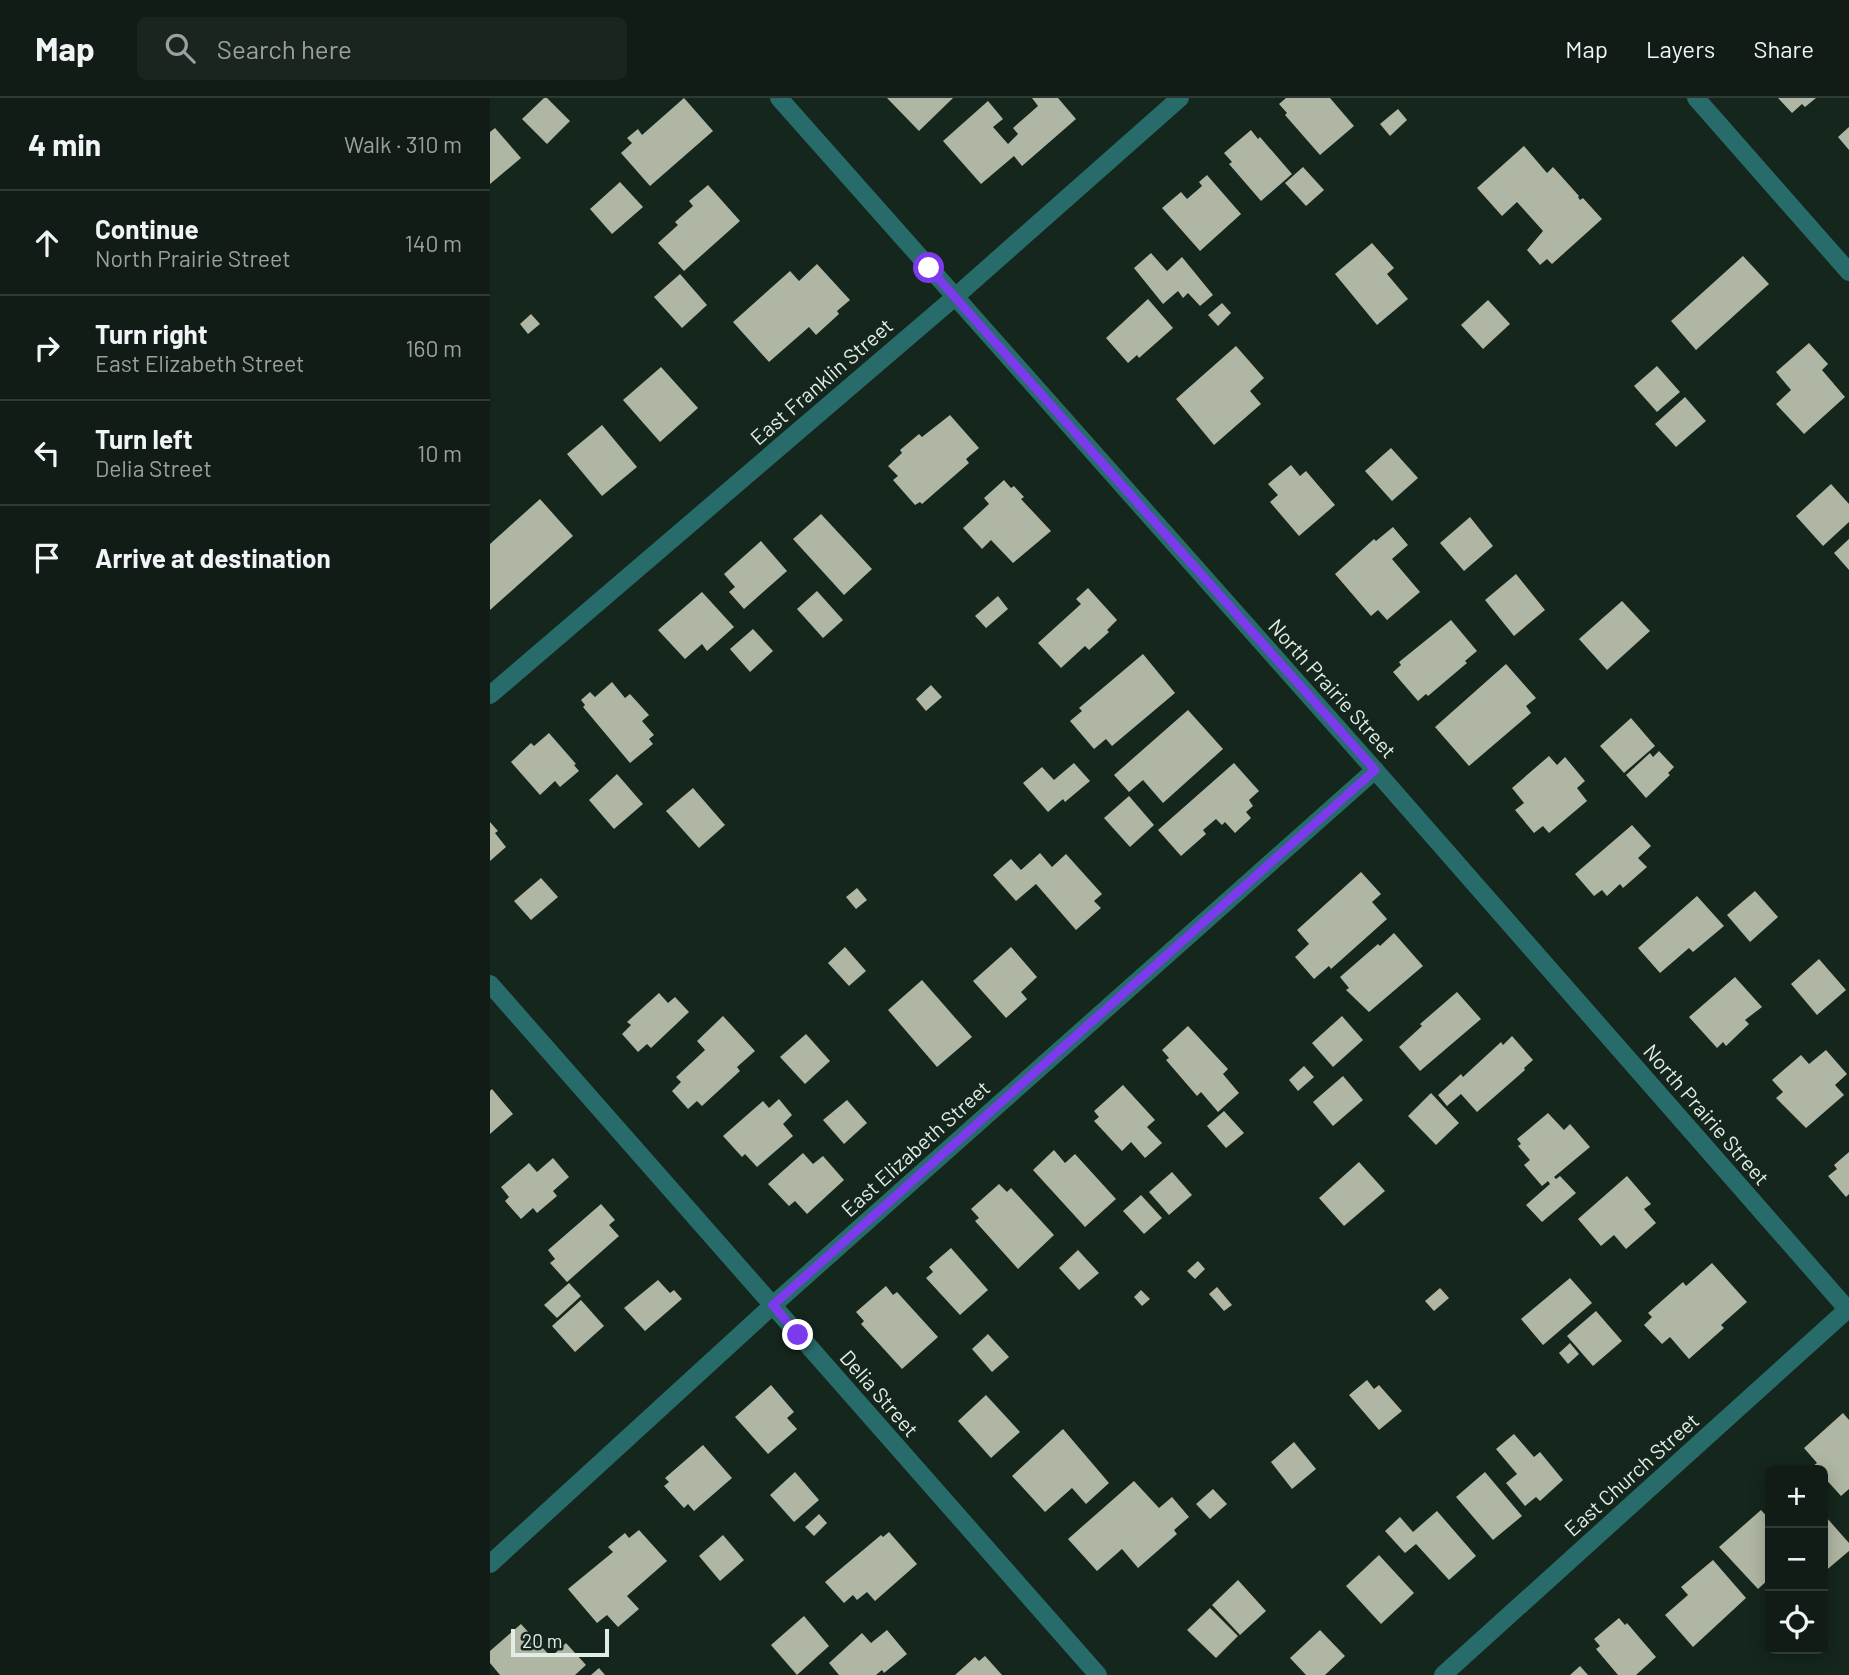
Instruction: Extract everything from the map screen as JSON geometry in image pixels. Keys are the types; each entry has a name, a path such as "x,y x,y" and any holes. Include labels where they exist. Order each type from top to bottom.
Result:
{"street":[{"name":"North Prairie Street","path":"779,98 1848,1309"},
{"name":"East Franklin Street","path":"490,695 955,297 1180,98"},
{"path":"1696,98 1849,272"},
{"name":"East Elizabeth Street","path":"490,1564 773,1305 1375,770"},
{"name":"Delia Street","path":"490,984 1098,1675"},
{"name":"East Church Street","path":"1443,1675 1848,1309"}],"building":[{"path":"544,98 570,121 547,144 522,119"},
{"path":"684,98 713,131 650,186 621,153 632,143 627,138 638,129 642,135"},
{"path":"887,98 953,98 919,131"},
{"path":"1032,98 1058,98 1076,119 1022,166 1014,156 981,184 943,141 988,101 1003,119 993,127 1008,144 1018,134 1013,128 1038,106"},
{"path":"1286,98 1330,98 1354,126 1320,155 1285,115 1287,113 1279,104"},
{"path":"1778,98 1816,98 1805,107 1802,104 1792,113"},
{"path":"1398,109 1407,120 1390,136 1380,124"},
{"path":"1849,127 1849,150 1838,137"},
{"path":"495,128 521,158 490,184 490,132"},
{"path":"1251,130 1292,174 1261,201 1229,164 1232,162 1224,153"},
{"path":"1524,146 1547,173 1553,167 1580,200 1583,198 1602,219 1552,264 1547,259 1540,265 1527,250 1543,231 1517,202 1502,216 1477,188"},
{"path":"1303,167 1324,190 1306,206 1285,183"},
{"path":"1207,175 1241,214 1200,251 1162,208 1181,192 1187,199 1202,186 1199,182"},
{"path":"620,182 643,207 612,234 590,209"},
{"path":"708,185 740,221 684,271 658,243 678,225 675,222 693,206 689,201"},
{"path":"1372,243 1394,268 1387,274 1408,299 1377,325 1335,274"},
{"path":"1151,253 1167,271 1182,257 1213,295 1200,306 1188,293 1183,298 1178,291 1163,304 1134,268"},
{"path":"1743,256 1769,284 1696,350 1671,321"},
{"path":"817,264 850,300 816,335 809,327 769,362 733,322 790,271 799,281"},
{"path":"680,274 707,305 682,328 654,297"},
{"path":"1148,299 1173,328 1139,358 1137,355 1128,363 1106,338"},
{"path":"1488,300 1510,324 1483,349 1461,325"},
{"path":"1222,303 1231,313 1218,326 1208,315"},
{"path":"531,314 540,324 528,334 520,324"},
{"path":"1809,343 1828,364 1822,370 1845,397 1804,434 1776,404 1791,390 1776,372"},
{"path":"1236,346 1264,378 1250,391 1261,404 1214,445 1176,399"},
{"path":"1657,366 1680,392 1657,412 1634,386"},
{"path":"661,367 698,408 660,442 623,400"},
{"path":"1685,397 1706,421 1676,447 1655,424"},
{"path":"950,415 979,448 966,459 969,463 922,504 920,502 915,505 893,480 898,476 888,466 902,453 900,450 919,434 922,437"},
{"path":"602,425 637,467 602,496 567,454"},
{"path":"1391,448 1418,478 1392,501 1365,471"},
{"path":"1291,465 1300,476 1306,471 1335,505 1299,536 1270,502 1278,495 1268,484"},
{"path":"1004,480 1011,488 1014,486 1024,497 1021,499 1051,531 1013,563 991,540 982,549 963,528 989,504 984,498"},
{"path":"1831,484 1849,504 1849,522 1823,546 1796,516"},
{"path":"540,499 573,536 490,610 490,544"},
{"path":"821,514 872,569 844,595 793,539"},
{"path":"1470,517 1493,546 1464,571 1440,543"},
{"path":"1393,527 1408,545 1392,559 1420,592 1387,620 1378,610 1371,616 1335,574 1374,539 1376,541"},
{"path":"1849,539 1849,570 1834,553"},
{"path":"761,541 787,571 744,609 729,592 735,587 724,574"},
{"path":"1516,574 1545,610 1514,636 1485,600"},
{"path":"1088,588 1117,620 1107,630 1109,632 1089,650 1085,646 1061,668 1038,643 1081,604 1076,599"},
{"path":"817,591 843,620 823,638 797,609"},
{"path":"702,592 734,627 707,651 702,644 685,659 658,630"},
{"path":"998,596 1008,609 986,628 975,616"},
{"path":"1622,601 1650,631 1607,670 1579,639"},
{"path":"1451,620 1477,651 1465,661 1467,663 1428,696 1426,694 1418,701 1393,672 1401,665 1399,662"},
{"path":"753,629 773,651 750,672 730,649"},
{"path":"1143,654 1175,693 1112,746 1106,739 1094,749 1070,721 1082,711 1079,708"},
{"path":"1506,664 1536,698 1526,706 1531,713 1469,766 1435,727"},
{"path":"612,682 625,698 630,694 649,715 642,721 654,735 649,739 653,744 630,763 583,707 585,705 581,700 590,692 595,697"},
{"path":"931,685 942,697 926,711 916,699"},
{"path":"1188,710 1223,749 1163,803 1143,780 1129,792 1114,775"},
{"path":"1631,718 1655,746 1624,773 1600,746"},
{"path":"549,733 579,771 560,787 555,781 540,795 511,762 531,743 534,746"},
{"path":"1659,751 1674,767 1668,773 1670,775 1646,798 1626,775 1650,753 1653,757"},
{"path":"1549,756 1557,765 1565,757 1585,781 1577,788 1587,801 1549,833 1543,826 1534,833 1515,810 1524,803 1512,788"},
{"path":"1074,763 1090,781 1048,812 1023,783 1042,767 1054,780"},
{"path":"1234,763 1259,791 1249,800 1253,806 1246,812 1251,818 1235,833 1225,822 1222,825 1216,819 1203,830 1206,834 1181,856 1158,830"},
{"path":"617,774 643,804 614,829 589,800"},
{"path":"693,788 725,825 699,848 666,811"},
{"path":"1129,796 1154,825 1130,847 1104,818"},
{"path":"490,822 506,847 490,861"},
{"path":"1632,825 1651,846 1638,858 1647,867 1623,888 1620,884 1607,896 1602,890 1594,896 1575,874"},
{"path":"1040,853 1052,867 1066,854 1102,894 1094,901 1101,908 1076,930 1036,884 1016,901 993,875 1011,859 1021,870"},
{"path":"1361,872 1381,894 1372,902 1387,919 1331,969 1329,966 1314,979 1295,957 1309,944 1297,930"},
{"path":"541,878 558,897 531,920 514,901"},
{"path":"857,888 867,900 856,909 846,897"},
{"path":"1755,891 1778,917 1750,942 1727,915"},
{"path":"1697,896 1724,926 1693,952 1689,948 1660,973 1638,948"},
{"path":"1394,933 1423,966 1369,1012 1346,990 1349,988 1340,977"},
{"path":"845,947 866,971 849,986 828,963"},
{"path":"1011,947 1037,977 1021,992 1027,999 1006,1018 973,981"},
{"path":"1819,959 1846,990 1817,1015 1791,984"},
{"path":"1735,977 1762,1007 1745,1020 1749,1024 1726,1046 1723,1042 1717,1048 1689,1017"},
{"path":"922,980 972,1037 937,1067 888,1010"},
{"path":"1457,992 1481,1019 1420,1071 1399,1047 1422,1026 1420,1024"},
{"path":"659,993 668,1003 675,997 689,1012 651,1048 647,1044 638,1052 622,1034 631,1025 627,1022"},
{"path":"723,1016 755,1051 737,1067 740,1071 702,1106 697,1101 688,1109 672,1091 681,1082 676,1077 705,1050 697,1041"},
{"path":"1342,1016 1363,1040 1333,1067 1312,1043"},
{"path":"1188,1026 1228,1069 1223,1074 1239,1093 1218,1112 1201,1092 1197,1096 1166,1060 1169,1058 1162,1050"},
{"path":"806,1034 830,1061 805,1084 780,1057"},
{"path":"1512,1036 1533,1060 1525,1070 1477,1112 1461,1094 1447,1106 1438,1095 1461,1074 1463,1077 1501,1042 1503,1045"},
{"path":"1826,1050 1847,1074 1835,1085 1844,1095 1806,1128 1776,1098 1783,1092 1772,1080 1801,1055 1809,1064"},
{"path":"1304,1066 1314,1077 1298,1091 1289,1080"},
{"path":"1343,1076 1363,1100 1333,1126 1313,1102"},
{"path":"1123,1085 1155,1120 1147,1127 1162,1143 1145,1158 1131,1142 1122,1151 1094,1121 1099,1117 1094,1111"},
{"path":"492,1089 513,1114 490,1134 490,1091"},
{"path":"1431,1093 1459,1123 1436,1145 1408,1116"},
{"path":"779,1099 792,1115 783,1124 793,1136 757,1167 745,1154 742,1157 723,1136 763,1101 769,1108"},
{"path":"847,1100 867,1123 844,1144 823,1120"},
{"path":"1224,1111 1244,1133 1226,1148 1207,1126"},
{"path":"1548,1113 1564,1130 1570,1124 1590,1147 1554,1177 1556,1179 1560,1176 1576,1193 1542,1222 1526,1205 1550,1184 1548,1181 1542,1186 1524,1165 1530,1160 1518,1146 1521,1144 1517,1139"},
{"path":"1054,1150 1065,1163 1075,1154 1116,1199 1085,1227 1033,1170"},
{"path":"1849,1152 1849,1194 1846,1197 1828,1176 1837,1169 1834,1165"},
{"path":"803,1153 813,1164 823,1156 844,1180 807,1214 795,1201 789,1206 768,1184"},
{"path":"553,1158 569,1177 553,1191 557,1196 537,1213 533,1208 521,1219 505,1201 509,1197 501,1187 529,1163 537,1172"},
{"path":"1359,1162 1385,1191 1344,1226 1319,1198"},
{"path":"1172,1172 1192,1195 1169,1215 1149,1192"},
{"path":"1627,1176 1651,1204 1644,1209 1656,1223 1626,1249 1614,1235 1601,1246 1578,1219"},
{"path":"999,1184 1007,1192 1011,1188 1054,1235 1018,1269 975,1221 979,1218 971,1209"},
{"path":"1141,1195 1162,1218 1144,1234 1123,1211"},
{"path":"601,1204 615,1220 609,1225 619,1236 567,1282 550,1263 555,1259 548,1250"},
{"path":"951,1248 988,1290 960,1315 926,1278 933,1272 929,1267"},
{"path":"1078,1250 1099,1273 1079,1290 1059,1268"},
{"path":"1198,1261 1205,1269 1195,1279 1187,1271"},
{"path":"1712,1263 1747,1302 1721,1325 1724,1328 1689,1359 1670,1337 1662,1344 1644,1325 1652,1317 1648,1313 1683,1282 1686,1286"},
{"path":"1570,1278 1592,1303 1543,1345 1521,1319"},
{"path":"658,1280 670,1293 674,1290 682,1299 645,1331 624,1308"},
{"path":"569,1283 581,1296 557,1318 544,1305"},
{"path":"886,1286 893,1295 897,1292 938,1337 902,1369 861,1324 864,1321 856,1312"},
{"path":"1217,1287 1232,1305 1224,1311 1209,1294"},
{"path":"1440,1288 1449,1298 1434,1311 1425,1301"},
{"path":"1141,1290 1150,1299 1142,1306 1134,1297"},
{"path":"581,1300 604,1326 575,1352 552,1326"},
{"path":"1596,1311 1622,1341 1593,1366 1567,1336"},
{"path":"988,1334 1009,1357 992,1372 972,1349"},
{"path":"1570,1343 1579,1354 1568,1364 1559,1353"},
{"path":"1367,1380 1374,1389 1379,1385 1402,1411 1379,1430 1349,1395"},
{"path":"771,1385 794,1412 787,1418 797,1429 768,1454 735,1417"},
{"path":"986,1395 1020,1432 991,1458 958,1421"},
{"path":"1843,1413 1849,1420 1849,1489 1841,1496 1828,1482 1828,1465 1814,1465 1817,1463 1804,1448"},
{"path":"1063,1429 1109,1483 1086,1504 1072,1488 1045,1512 1012,1476"},
{"path":"1514,1434 1534,1457 1540,1452 1563,1480 1540,1501 1536,1497 1525,1506 1506,1483 1517,1474 1496,1449"},
{"path":"1294,1442 1316,1469 1292,1489 1271,1462"},
{"path":"703,1445 732,1478 694,1511 688,1504 684,1508 664,1486 669,1482 665,1478"},
{"path":"795,1472 819,1500 794,1522 770,1495"},
{"path":"1485,1472 1522,1516 1493,1540 1456,1497"},
{"path":"1134,1481 1159,1508 1172,1497 1189,1517 1174,1530 1177,1534 1138,1568 1122,1549 1097,1571 1068,1539"},
{"path":"1213,1489 1227,1504 1210,1519 1196,1504"},
{"path":"1761,1510 1765,1514 1765,1583 1758,1589 1719,1547"},
{"path":"1437,1511 1476,1556 1449,1580 1416,1544 1405,1553 1385,1531 1400,1517 1413,1532"},
{"path":"819,1514 827,1523 814,1536 805,1527"},
{"path":"1828,1519 1849,1543 1849,1551 1828,1569"},
{"path":"639,1530 667,1561 627,1596 639,1609 618,1627 607,1615 597,1623 568,1589 613,1552 608,1547 625,1533 629,1538"},
{"path":"889,1532 917,1564 875,1601 867,1592 857,1600 853,1595 844,1603 825,1582 881,1535 883,1537"},
{"path":"723,1535 744,1560 720,1581 699,1556"},
{"path":"1379,1555 1414,1593 1381,1624 1346,1586"},
{"path":"1713,1560 1746,1598 1693,1647 1665,1615 1688,1595 1681,1587"},
{"path":"1238,1580 1266,1611 1240,1635 1212,1605"},
{"path":"1210,1608 1238,1636 1216,1658 1187,1630"},
{"path":"804,1616 829,1646 797,1675 771,1645"},
{"path":"1619,1618 1625,1625 1627,1623 1656,1657 1636,1675 1618,1675 1596,1649 1600,1646 1594,1639"},
{"path":"521,1624 551,1657 566,1643 586,1665 575,1675 500,1675 490,1663 490,1651"},
{"path":"887,1630 907,1654 884,1673 882,1670 876,1675 839,1675 829,1663 862,1633 871,1643"},
{"path":"1320,1630 1345,1656 1325,1675 1306,1675 1290,1658"},
{"path":"985,1656 1002,1675 955,1675 975,1657 979,1661"},
{"path":"1580,1666 1588,1675 1570,1675"},
{"path":"599,1668 605,1675 591,1675"}],"route":[{"path":"798,1335 773,1305 1375,770 929,268"}]}
